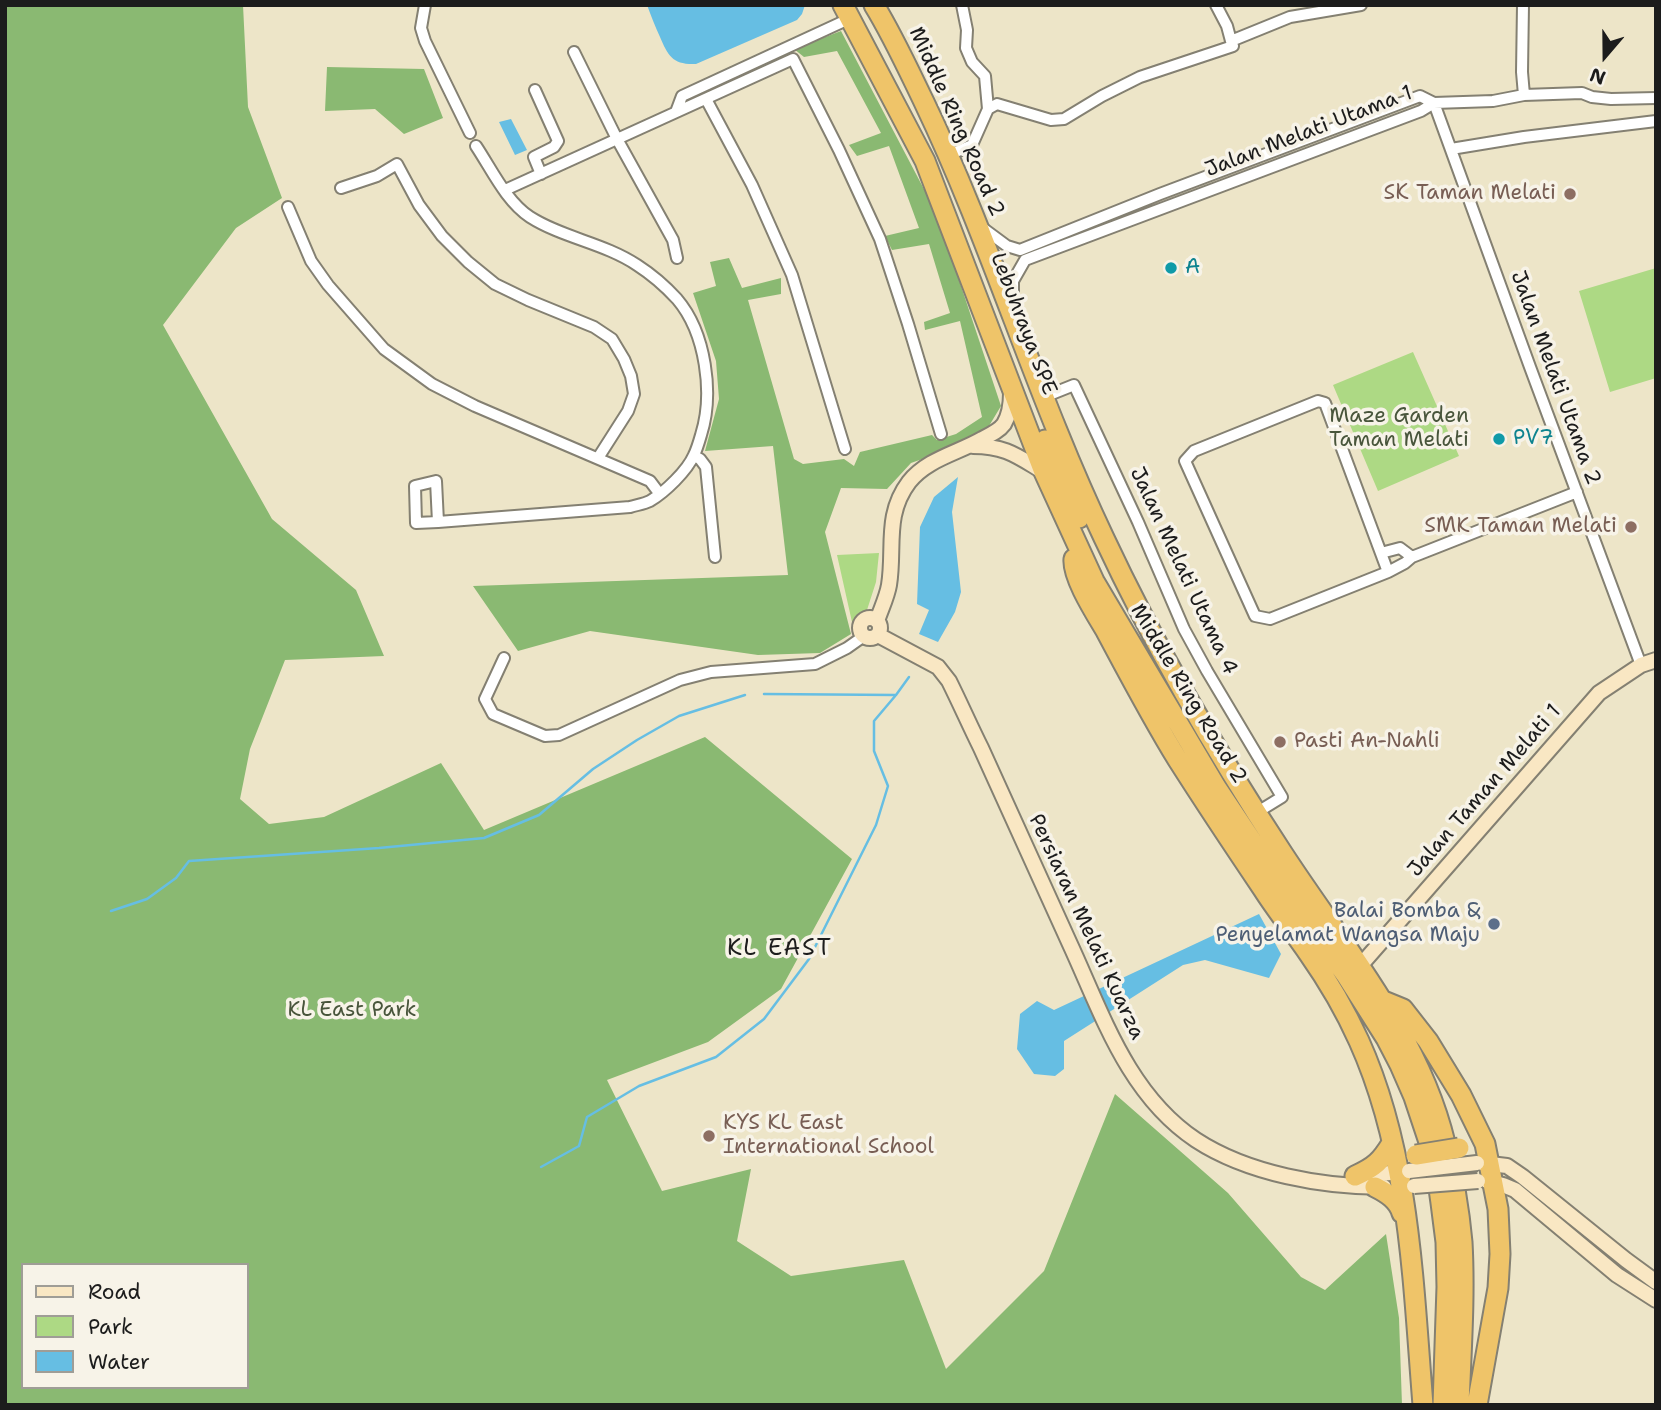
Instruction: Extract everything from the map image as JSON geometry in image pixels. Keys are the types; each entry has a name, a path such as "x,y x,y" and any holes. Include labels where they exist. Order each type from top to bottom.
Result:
{"highway":[{"name":"Middle Ring Road 2","path":"874,5 891,32 950,155 1013,316 1039,405 1138,609 1207,734 1256,813 1381,1000 1414,1058 1428,1090 1445,1142 1462,1242 1459,1405"},
{"name":"Middle Ring Road 2","path":"849,10 925,161 1044,472 1100,591 1216,787 1368,1007 1391,1047 1414,1097 1434,1160 1446,1242 1443,1405"},
{"name":"Lebuhraya SPE","path":"849,10 874,39 932,152 1039,405 1097,559 1141,645 1141,662"},
{"path":"1075,542 1073,568 1119,656 1177,758 1343,1008 1374,1080 1391,1138 1406,1152 1407,1228 1423,1405"},
{"path":"1381,1000 1403,1009 1428,1041 1461,1095 1486,1161 1498,1209 1498,1288 1477,1405"},
{"path":"1355,1176 1378,1163 1391,1138"},
{"path":"1407,1175 1459,1148 1470,1139 1486,1161"},
{"path":"1374,1187 1388,1194 1399,1206 1407,1228"}],"street":[{"path":"425,5 421,28 425,41 470,133"},
{"path":"950,155 972,145 988,109 985,76 972,62 966,48 967,30 962,5"},
{"path":"988,109 997,104 1051,120 1064,119 1140,77 1233,46 1227,26 1216,5"},
{"path":"1231,41 1290,17 1361,5"},
{"path":"1523,5 1524,95"},
{"path":"676,112 682,96 849,10"},
{"path":"574,52 673,240 677,258"},
{"path":"505,190 793,59 839,149 880,239 941,434"},
{"path":"535,90 558,141 554,147 534,157 541,174"},
{"path":"1434,103 1582,93 1592,97 1656,98"},
{"name":"Jalan Melati Utama 1","path":"978,224 1007,246 1020,250 1420,96 1434,103"},
{"path":"706,99 752,185 792,275 845,449"},
{"name":"Jalan Melati Utama 2","path":"1434,103 1641,665"},
{"name":"Jalan Melati Utama 1","path":"1013,316 1013,281 1025,260 1421,111 1434,103"},
{"path":"1451,149 1656,121"},
{"path":"438,522 630,507 649,501 678,477 694,456 707,418 706,369 702,348 678,301 636,264 532,218 515,205 476,146"},
{"path":"341,188 377,176 397,163 419,205 442,236 468,262 495,284 594,327 612,339 631,376 634,394 628,411 598,458"},
{"path":"288,207 316,269 384,349 432,384 475,406 650,481 659,494"},
{"name":"Jalan Melati Utama 4","path":"1039,405 1074,385 1184,629 1282,797 1256,813"},
{"path":"504,658 485,699 493,714 545,736 559,735 680,680 711,672 815,664 847,648 873,631 888,588 893,517 907,485 928,465 971,446 1003,426 1010,408 1012,387"},
{"path":"1388,572 1325,403 1318,401 1194,451 1185,461 1255,616 1270,619 1388,572 1405,564 1412,557 1577,492"},
{"path":"971,446 994,446 1011,452 1044,472"},
{"path":"694,456 706,467 715,557"},
{"path":"1381,553 1400,548 1412,557"},
{"name":"Persiaran Melati Kuarza","path":"873,631 938,667 949,681 1106,1024 1127,1066 1145,1093 1182,1129 1205,1144 1256,1169 1329,1184 1374,1187 1407,1175"},
{"name":"Jalan Taman Melati 1","path":"1360,966 1600,693 1641,665 1656,660"},
{"path":"1486,1161 1514,1190 1617,1275 1656,1300"},
{"path":"1407,1175 1486,1161 1523,1177 1656,1282"},
{"name":"Persiaran Melati Kuarza","path":"1310,1180 1330,1176 1407,1175"}],"green space":[{"name":"KL East Park","path":"5,5 243,5 248,107 282,198 236,228 163,325 272,519 356,590 384,656 285,660 250,749 240,799 269,824 324,817 441,763 484,830 705,737 852,859 781,989 708,1042 607,1080 662,1191 751,1169 737,1241 791,1276 904,1260 946,1369 1044,1271 1115,1094 1228,1193 1301,1277 1325,1290 1386,1234 1399,1318 1402,1405 5,1405"},
{"path":"841,31 937,214 1001,406 986,431 956,447 911,463 887,489 841,488 825,532 851,634 820,653 758,655 590,631 518,651 473,586 788,575 773,446 705,451 719,399 716,361 693,293 716,286 710,262 729,258 742,288 781,278 781,294 748,300 794,459 803,464 844,459 854,466 860,452 932,435 937,440 956,434 982,417 960,321 925,330 924,322 950,313 929,244 892,250 885,236 919,228 889,146 857,156 849,145 881,133 837,51 804,57 794,49"},
{"path":"327,67 424,69 443,118 404,134 375,109 325,111"},
{"path":"1656,268 1656,378 1610,392 1579,291"},
{"name":"Maze Garden Taman Melati","path":"1413,352 1459,456 1378,491 1333,385"},
{"path":"879,553 876,582 867,610 852,622 837,555"}],"water":[{"path":"647,5 805,5 797,20 696,64 682,63 672,58 663,44"},
{"path":"511,119 527,150 515,155 499,122"},
{"path":"958,477 952,512 961,592 955,612 938,642 919,634 929,610 917,604 920,527 934,497"},
{"path":"1259,914 1281,954 1269,978 1205,960 1183,965 1064,1041 1064,1069 1055,1076 1034,1074 1017,1049 1020,1014 1037,1001 1054,1010"}],"waterway":[{"path":"541,1167 579,1146 587,1117 639,1086 716,1057 764,1019 809,959 876,825 888,786 874,751 874,721 909,677"},
{"path":"764,694 896,695"},
{"path":"111,911 147,899 176,878 189,861 484,838 539,815 593,769 679,716 745,695"}],"place":[{"name":"SK Taman Melati","path":"1570,194"},
{"name":"A","path":"1171,268"},
{"name":"PV7","path":"1499,439"},
{"name":"SMK Taman Melati","path":"1631,527"},
{"name":"Pasti An-Nahli","path":"1280,742"},
{"name":"Balai Bomba & Penyelamat Wangsa Maju","path":"1494,924"},
{"name":"KYS KL East International School","path":"709,1136"}],"district":[{"name":"KL EAST","path":"780,949"}]}
